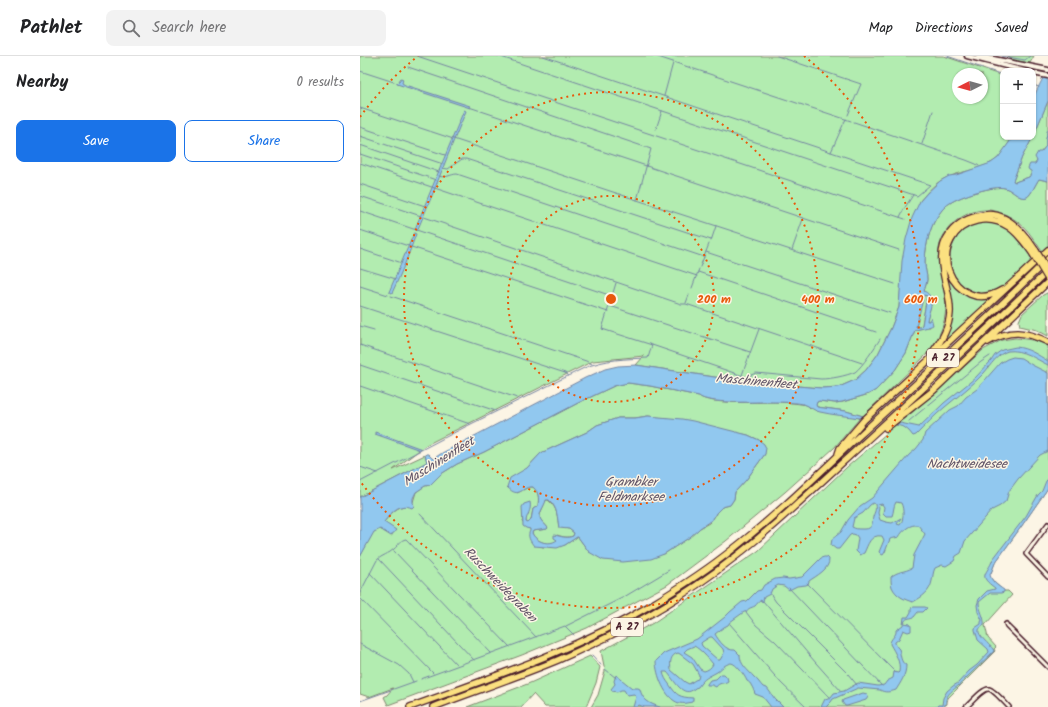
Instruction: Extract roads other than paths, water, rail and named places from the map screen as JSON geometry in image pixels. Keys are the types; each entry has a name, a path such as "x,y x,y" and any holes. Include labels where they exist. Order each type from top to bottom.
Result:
{"highway":[{"path":"921,367 940,343 946,331 950,314 950,305 943,271 942,256 945,243 951,230 963,221 977,215 988,214 999,216 1018,228 1026,236 1048,279"},
{"path":"1014,282 998,292 989,296 981,297 974,296 957,285 951,277 946,258 954,235 963,227 975,221 983,219 995,220 1015,231 1035,253 1048,271"},
{"path":"837,456 840,448 864,420 1048,250"},
{"name":"A 27","path":"410,707 582,641 649,606 712,565 760,527 1013,294 1048,259"},
{"name":"A 27","path":"433,707 585,648 620,631 678,598 722,567 767,531 1048,271"},
{"path":"866,441 934,390 1048,282"},
{"path":"980,346 995,338 1013,333 1035,335 1048,342"}],"main road":[{"path":"967,56 1003,63 1032,66 1047,70"},
{"path":"979,56 1016,68"},
{"path":"1036,71 1047,70"},
{"path":"1036,73 1046,75"}],"street":[{"path":"1048,524 1026,554 1048,577"},
{"path":"1006,624 1048,667"},
{"path":"966,707 982,692 988,689 1009,707"}],"water":[{"path":"1048,68 1048,101 1036,130 1036,92"},
{"path":"401,78 403,79 402,83 405,85 470,106 470,108 397,84"},
{"path":"464,110 466,111 417,231 415,229"},
{"name":"Maschinenfleet","path":"1048,129 1048,181 1039,179 1029,196 1024,198 1008,189 1000,187 961,197 947,205 934,222 927,242 925,266 927,279 924,291 931,297 931,305 927,321 929,321 931,317 933,325 915,330 906,353 895,370 876,390 869,394 842,402 835,403 819,401 816,405 817,407 846,411 863,416 860,418 818,411 799,403 720,401 704,399 699,396 650,386 628,383 614,386 484,452 457,464 441,474 430,485 425,486 416,492 413,498 414,506 412,508 403,506 399,507 393,512 384,522 396,530 391,536 380,529 374,532 360,557 360,497 427,462 426,454 433,459 585,378 605,369 618,366 636,365 747,382 822,388 839,387 855,380 866,370 878,354 891,328 899,307 902,261 906,239 912,218 920,201 940,181 949,176 991,163 998,158 1011,140 1031,140 1022,157 1013,181 1015,182 1029,177 1031,174 1031,171 1028,168 1030,164 1035,164 1037,161 1035,157 1038,152 1041,152 1046,146","holes":["924,295 927,296 922,325 920,327 916,327"]},
{"path":"414,233 416,234 402,271 392,293 389,292"},
{"path":"1016,347 1029,350 1037,354 1048,361 1048,365 1024,353 1013,351 1004,352 997,357 975,382 933,417 916,435 913,436 904,427 896,425 900,423 919,427 944,403 975,378 995,355 1002,350"},
{"name":"Nachtweidesee","path":"1013,357 1021,358 1048,373 1048,451 1040,455 1009,491 1006,501 992,510 965,541 961,553 956,556 954,561 946,566 942,565 935,568 931,585 925,594 913,602 907,600 898,595 894,590 891,577 912,568 914,555 925,534 918,525 905,530 899,537 890,539 883,555 879,552 884,540 882,536 872,538 864,553 860,555 856,551 858,538 856,535 850,535 839,549 836,549 831,545 832,539 841,532 848,520 860,506 872,498 916,449 923,440 925,433 950,410 958,406 966,397 977,389 1000,363","holes":["896,502 901,503 903,508 903,517 900,525 897,524 901,518 892,523 880,520 878,505 882,504 884,507 883,513 886,516 892,516","873,503 875,504 875,510 871,527 868,529 857,529 852,527 854,518 863,513"]},
{"name":"Grambker Feldmarksee","path":"648,416 682,419 748,435 764,444 766,448 765,454 735,492 734,499 730,505 722,507 713,519 690,537 664,554 651,559 623,562 603,560 589,552 578,537 557,548 534,546 529,537 530,529 523,526 522,507 524,504 530,502 526,522 528,523 531,520 533,509 538,506 537,493 533,487 526,488 520,492 511,491 507,487 510,478 527,468 541,453 587,432 597,425 618,418","holes":["546,500 549,500 556,509 559,528 569,529 574,533 573,536 566,537 554,535 554,538 557,540 550,543 536,539 532,533 533,531 548,528 541,520 540,515"]},
{"path":"375,432 422,449 420,450 375,434"},
{"path":"1048,479 1048,488 995,563 990,573 993,581 1004,590 1004,592 990,593 979,602 984,625 979,632 994,651 947,696 946,704 942,707 936,707 938,705 942,705 943,698 947,691 958,683 989,652 988,649 978,640 975,630 975,628 981,624 982,620 978,612 977,605 979,599 987,591 995,589 986,580 985,575 993,559 1026,516"},
{"path":"827,557 829,559 829,563 822,572 809,581 808,584 797,586 789,590 784,586 778,585 772,589 770,594 764,597 762,602 761,600 758,602 755,606 744,612 715,634 723,645 729,649 735,650 740,655 741,662 745,667 763,687 767,688 783,707 771,707 763,697 755,694 751,684 747,681 740,670 731,663 725,665 717,672 706,678 698,687 687,692 679,687 667,672 663,672 666,680 676,693 684,697 693,698 693,700 692,702 679,703 670,697 662,685 656,666 656,661 664,653 697,639 742,602 747,601 757,591 761,590 764,585 775,579 802,577 821,558","holes":["712,637 723,649 724,653 720,660 718,660 702,646 701,643","694,646 696,647 713,664 705,671 700,669 692,657 684,652","675,654 680,654 693,664 699,675 698,679 689,684 671,670 671,660"]},
{"path":"911,608 927,608 923,612 918,612 914,617 906,620 904,623 910,624 911,631 908,632 903,630 899,639 895,642 902,660 906,665 904,675 896,690 886,692 858,688 833,699 826,707 821,707 825,699 831,697 834,693 844,691 858,683 878,686 884,685 887,681 893,678 894,672 899,672 896,654 890,642 896,630 903,625 904,617 908,617 911,612"},
{"path":"721,674 724,674 727,677 728,681 719,684 716,687 707,685 710,680 716,679"},
{"path":"616,675 632,688 640,689 647,701 660,707 644,707 639,705 637,707 633,707 636,697 634,694 627,695 624,690 617,692 612,691 611,689 615,684 614,681"},
{"path":"863,693 867,694 868,697 866,700 847,706 845,706 842,702 843,700"}],"waterway":[{"path":"417,56 905,219"},
{"path":"498,56 917,196 930,185 543,56"},
{"path":"655,56 851,121"},
{"path":"777,56 861,84 848,115"},
{"path":"947,56 1000,74"},
{"path":"1002,56 1025,60 1030,56"},
{"path":"664,96 673,63"},
{"path":"408,67 651,149 637,200"},
{"path":"360,71 397,83"},
{"path":"469,107 899,250"},
{"path":"360,108 895,284"},
{"path":"656,129 662,111"},
{"path":"922,144 933,111"},
{"path":"844,123 846,119"},
{"path":"854,122 966,160 979,166"},
{"path":"831,152 843,125"},
{"path":"360,127 445,155"},
{"path":"360,136 443,164"},
{"path":"360,145 439,172"},
{"path":"360,154 436,180"},
{"path":"442,168 448,169 462,159 466,159 711,240"},
{"path":"360,163 697,276"},
{"path":"439,176 444,177 457,174 704,257"},
{"path":"360,184 425,206"},
{"path":"900,217 913,195"},
{"path":"360,196 421,216"},
{"path":"360,211 612,296"},
{"path":"424,217 681,304 686,304 862,363"},
{"path":"792,250 803,219"},
{"path":"711,241 716,226"},
{"path":"360,230 608,312"},
{"path":"700,267 709,244"},
{"path":"360,249 402,263"},
{"path":"706,252 890,313"},
{"path":"360,268 396,279"},
{"path":"692,288 699,269"},
{"path":"698,272 876,332"},
{"path":"616,283 602,329 652,345"},
{"path":"360,286 388,295"},
{"path":"686,303 689,295"},
{"path":"391,296 592,364"},
{"path":"360,306 568,375"},
{"path":"610,306 750,352"},
{"path":"360,326 374,330"},
{"name":"Maschinenfleet","path":"742,375 759,329"},
{"name":"Maschinenfleet","path":"360,482 465,427 584,368 607,361 648,358 652,345 746,377 756,373 821,379 838,377 855,372 865,361 880,339"},
{"path":"360,345 519,399"},
{"path":"909,421 990,356"},
{"path":"360,365 496,411"},
{"path":"360,386 470,424"},
{"path":"360,467 378,473"},
{"name":"Ruschweidegraben","path":"420,514 536,637"},
{"path":"360,593 377,560 392,551 406,539 510,647"},
{"path":"394,551 491,653"},
{"path":"379,559 474,660"},
{"path":"566,626 624,597 669,570"},
{"path":"370,573 457,665"},
{"path":"807,583 895,672"},
{"path":"789,588 882,686"},
{"path":"770,593 776,602 848,674 857,685"},
{"path":"360,598 433,673"},
{"path":"763,601 841,691"},
{"path":"746,612 756,625 775,641 830,698"},
{"path":"730,624 781,683 806,707"},
{"path":"421,679 565,626 574,635"},
{"path":"360,644 399,665 409,674 413,682"},
{"name":"Ruschweidegraben","path":"592,655 601,665"},
{"name":"Ruschweidegraben","path":"605,669 616,678"},
{"path":"360,701 416,681"}]}
